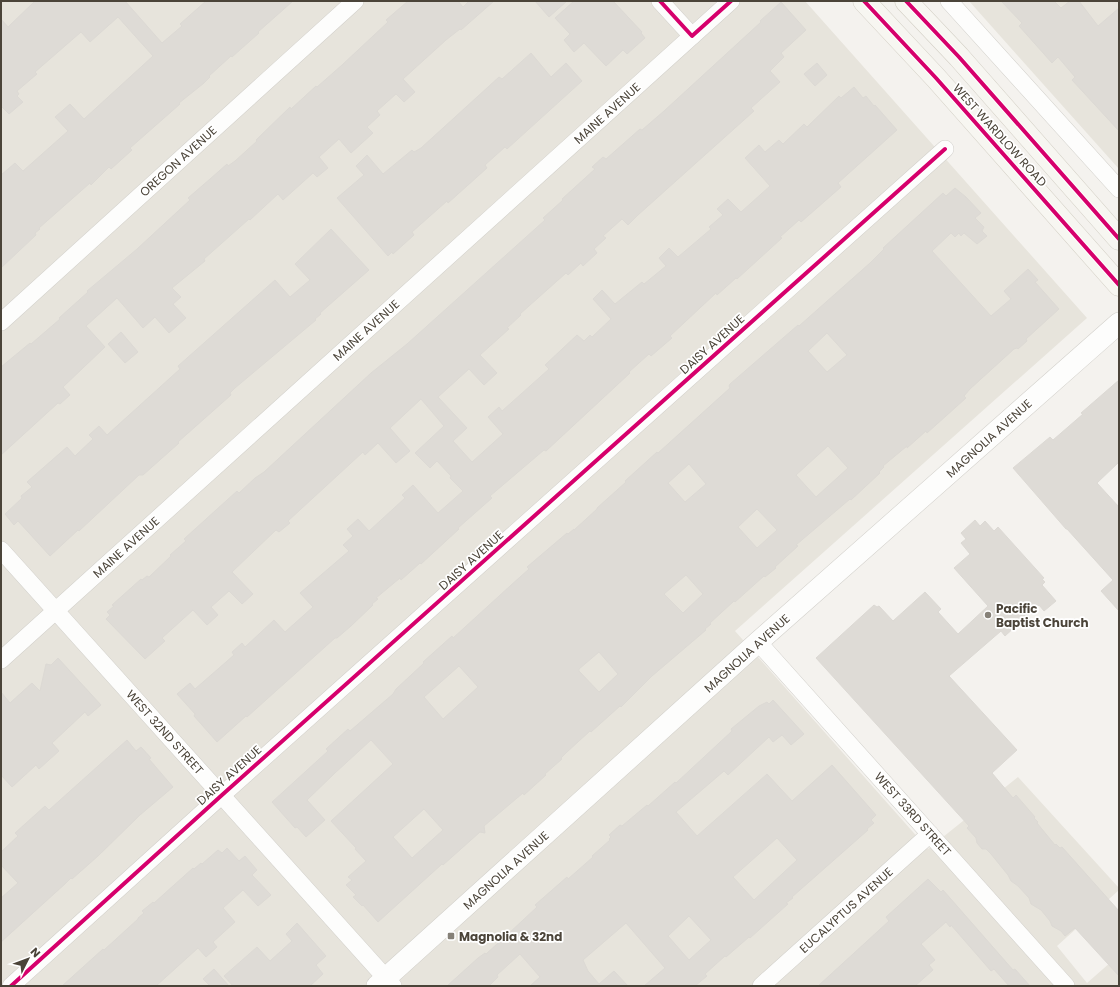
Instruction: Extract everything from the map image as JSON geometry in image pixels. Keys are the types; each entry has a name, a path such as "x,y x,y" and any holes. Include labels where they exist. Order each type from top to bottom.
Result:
{"main road":[{"name":"WEST WARDLOW ROAD","path":"864,1 936,78 1119,285"},
{"name":"WEST WARDLOW ROAD","path":"906,1 959,57 1119,239"}],"street":[{"name":"OREGON AVENUE","path":"1,322 355,1"},
{"path":"660,1 692,36"},
{"name":"MAINE AVENUE","path":"1,660 731,1"},
{"path":"949,1 1119,189"},
{"name":"DAISY AVENUE","path":"11,986 222,795 945,149"},
{"name":"MAGNOLIA AVENUE","path":"386,983 758,642 1119,323"},
{"name":"WEST 32ND STREET","path":"1,550 222,795 386,983"},
{"name":"WEST 33RD STREET","path":"758,642 1066,986"},
{"name":"EUCALYPTUS AVENUE","path":"761,986 930,834"}],"shaded area":[{"path":"1,1 805,1 1087,318 735,631 928,849 1018,777 1119,888 1119,890 1057,946 1087,983 1119,955 1119,986 1,986"},
{"path":"969,1 1119,1 1119,169"}],"building":[{"path":"35,1 125,1 162,43 182,26 180,24 206,1 293,1 258,32 259,33 209,76 210,77 204,83 179,103 180,104 130,148 132,150 111,169 109,167 91,185 90,183 39,228 40,229 35,233 36,235 1,268 1,175 15,163 23,171 68,131 55,117 70,104 84,119 153,56 118,17 90,42 81,32 35,72 37,74 17,91 19,94 17,96 23,102 9,114 1,106 1,19 8,27"},
{"path":"408,1 458,1 463,7 469,1 494,1 461,30 460,29 446,40 403,79 415,92 404,102 396,94 377,111 380,115 367,127 373,133 351,153 339,139 319,157 328,168 317,177 313,173 283,200 278,194 204,259 205,261 172,288 181,297 173,304 186,318 169,333 155,317 143,328 117,298 86,326 105,347 63,387 70,395 60,404 58,403 1,455 1,367 60,319 59,318 88,292 87,291 137,249 190,200 188,198 227,164 228,166 235,161 290,107 291,109 342,65 388,22 386,20"},
{"path":"535,1 567,1 549,17"},
{"path":"574,1 613,1 642,32 641,33 645,38 627,54 623,50 606,66 584,43 574,52 564,40 570,34 555,18"},
{"path":"1001,1 1054,1 1061,8 1070,1 1079,1 1098,26 1119,8 1119,131 1072,80 1075,77 1058,57 1052,63 1019,26 1022,23"},
{"path":"781,2 806,30 781,53 784,57 770,71 780,82 751,108 754,111 628,225 622,219 603,236 606,238 594,249 597,253 583,266 581,263 568,275 566,273 520,314 521,315 507,328 509,329 480,355 497,373 484,385 469,369 438,397 467,428 453,441 472,462 503,434 488,417 499,407 502,411 549,369 545,365 577,335 584,341 590,335 592,337 611,319 593,299 602,290 615,304 642,282 644,284 666,266 659,258 669,248 678,257 711,229 709,227 723,215 717,209 728,199 741,212 770,186 745,158 759,145 765,152 779,140 783,144 804,124 807,127 839,96 841,98 854,87 863,98 866,96 874,106 875,105 897,130 838,183 841,187 801,222 799,220 780,237 782,238 737,279 736,278 717,295 716,293 670,336 672,338 651,356 649,354 546,451 544,450 490,496 492,498 421,564 420,563 401,580 400,578 376,598 378,599 372,604 373,605 351,626 335,638 217,742 177,694 190,683 195,689 234,655 232,652 242,643 245,647 274,620 285,632 313,607 300,593 349,551 343,545 353,536 347,529 358,519 369,531 405,498 402,495 413,485 438,513 463,491 450,478 451,476 437,461 430,468 415,453 444,426 421,399 390,428 410,451 396,463 378,443 365,455 363,452 288,521 290,523 279,532 276,530 232,572 253,594 242,604 229,591 211,607 218,615 207,625 193,610 162,638 165,641 145,659 106,619 110,615 107,612 114,606 112,605 141,579 142,580 147,576 149,577 186,541 184,539 237,491 239,493 264,472 371,373 407,344 545,220 543,218 595,169 592,167 603,157 606,159 640,129 642,130 664,111"},
{"path":"531,53 551,77 566,63 582,81 507,149 505,147 485,165 487,168 448,203 447,201 412,232 414,235 393,254 392,252 388,256 337,198 364,175 356,166 367,155 383,174 412,150 414,152 421,148 499,77 502,79"},
{"path":"817,63 827,75 815,86 804,74"},
{"path":"955,188 966,197 981,213 975,218 984,227 982,231 987,236 977,244 964,233 961,236 959,233 955,237 951,233 932,251 991,316 1011,299 1004,291 1028,269 1038,280 1035,282 1059,309 1026,339 1027,341 1018,349 1014,349 970,389 964,396 966,398 956,407 927,433 926,431 883,466 884,467 879,472 880,473 851,500 850,499 796,545 798,546 775,567 776,568 765,577 764,576 735,602 734,601 710,623 711,624 705,629 706,630 652,676 621,707 620,706 591,732 590,731 567,752 561,758 562,759 545,774 546,775 524,795 523,793 484,826 485,833 480,832 378,922 363,905 362,906 353,897 356,895 346,885 352,880 348,877 366,861 331,821 393,764 371,740 307,800 325,820 306,837 297,827 295,828 272,802 328,751 326,749 348,729 350,731 393,694 396,689 424,663 423,662 452,636 453,638 529,569 527,567 567,533 568,534 574,530 626,482 625,481 730,388 730,384 798,325 799,326 870,263 884,249 883,248 943,193 946,196","holes":["827,333 847,355 827,372 808,351","828,446 848,468 816,497 796,475","689,464 706,484 685,502 668,483","757,509 777,530 757,548 738,527","686,575 703,594 683,613 664,594","599,652 618,674 599,692 579,671 579,669","459,666 478,687 443,719 424,697","424,809 443,830 412,858 393,837"]},
{"path":"331,229 369,270 320,313 321,314 315,319 316,320 235,388 230,393 231,395 178,442 179,443 143,475 139,475 50,556 18,521 14,525 5,514 22,498 21,496 32,487 27,482 67,447 75,456 93,439 89,435 99,426 107,435 180,369 178,366 275,280 290,297 310,280 295,264"},
{"path":"121,332 138,352 125,363 108,344"},
{"path":"1119,380 1119,462 1097,483 1119,507 1119,611 1101,591 1113,580 1013,468 1050,437 1053,440"},
{"path":"975,520 980,526 985,521 994,531 998,527 1044,578 1042,579 1045,582 1042,585 1056,601 1044,611 1039,605 1005,636 1001,631 949,676 1017,750 992,773 1013,798 1016,795 1035,817 1034,818 1038,822 1037,823 1055,845 1056,844 1060,848 1062,847 1119,911 1119,976 1075,928 1065,936 1061,931 1052,926 1041,910 1031,904 1029,898 1011,881 991,854 986,849 982,849 977,843 976,838 967,828 969,826 816,658 874,605 877,607 879,606 893,621 925,592 941,609 938,612 958,634 988,606 954,568 970,554 961,543 966,539 961,533"},
{"path":"58,658 101,705 88,716 85,712 52,743 59,751 39,769 36,765 12,787 1,775 1,692 10,703 32,683 40,691 46,664 51,665"},
{"path":"773,700 804,734 791,745 782,735 773,742 769,737 728,775 724,771 676,812 697,836 767,774 792,801 832,765 876,815 871,820 874,823 867,829 868,830 792,897 793,898 786,903 788,904 750,938 749,937 726,957 725,956 705,974 707,976 695,986 644,986 665,968 626,923 583,960 588,971 599,984 614,971 628,986 530,986 540,977 520,954 497,975 498,977 489,986 447,986 508,934 537,907 535,905 593,857 592,856 610,840 609,839 611,837 609,835 620,825 622,826 647,805 648,806 675,782 676,783 732,731 731,729 759,706 767,702 769,704","holes":["777,838 797,860 754,900 733,877","689,916 711,940 689,960 668,936"]},
{"path":"127,740 136,751 141,747 151,758 149,759 173,787 140,815 98,856 72,879 71,878 1,942 1,898 18,883 1,865 1,852 18,836 15,833 45,806 49,810"},
{"path":"227,848 239,861 245,856 257,870 252,875 271,895 258,906 243,890 223,908 235,922 213,942 217,947 206,957 198,948 156,986 62,986 138,919 144,913 142,911 153,902 154,903 193,868 194,869 201,863 202,864 218,850 222,853"},
{"path":"928,879 941,892 943,890 1013,970 1015,969 1030,986 1009,986 994,969 991,971 951,925 950,927 946,922 921,944 935,960 929,965 933,970 915,986 818,986 889,921 886,917"},
{"path":"297,923 326,956 316,965 323,974 310,986 233,986 224,976 257,947 270,961 292,941 286,934"},
{"path":"214,969 229,986 210,986 203,979"}],"cycle path":[{"path":"660,1 692,36 731,1"},
{"path":"864,1 936,78 1119,285"},
{"path":"906,1 959,57 1119,239"},
{"path":"11,986 222,795 945,149"}],"place":[{"name":"Pacific Baptist Church","path":"988,615"},
{"name":"Magnolia & 32nd","path":"451,936"}]}
